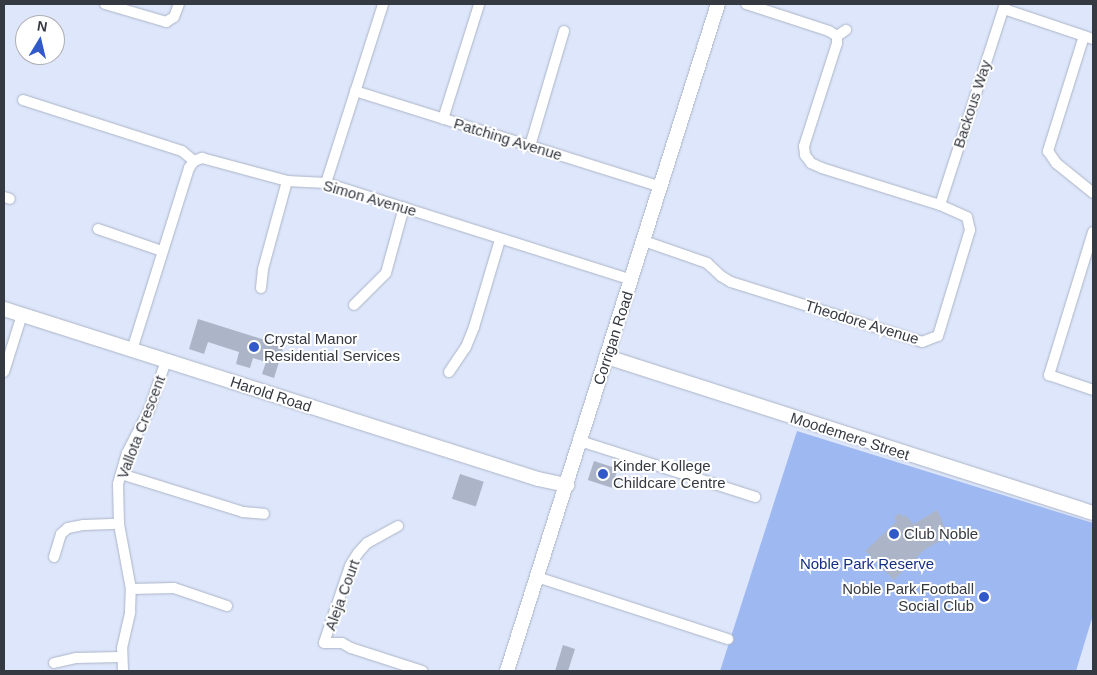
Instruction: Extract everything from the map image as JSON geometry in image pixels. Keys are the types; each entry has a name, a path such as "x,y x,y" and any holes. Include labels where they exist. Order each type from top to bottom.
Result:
{"street":[{"path":"104,4 161,22 170,21 174,18 179,4"},
{"path":"326,182 383,4"},
{"name":"Corrigan Road","path":"507,671 718,4"},
{"path":"746,4 829,31 837,36 846,30"},
{"path":"443,119 479,5"},
{"path":"1004,6 1089,37 1048,151 1056,163 1093,193"},
{"name":"Backous Way","path":"940,204 1004,6"},
{"path":"530,146 564,30"},
{"name":"Theodore Avenue","path":"644,241 707,263 721,276 731,282 922,342 938,336 970,230 967,217 940,204 822,168 811,163 805,155 806,135 837,43 837,36"},
{"name":"Patching Avenue","path":"355,91 661,187"},
{"name":"Simon Avenue","path":"23,100 182,151 194,161 202,158 286,181 326,182 500,240 632,280"},
{"path":"132,350 189,168 194,161"},
{"path":"262,288 264,269 286,181"},
{"path":"354,305 386,273 404,207"},
{"path":"98,229 162,251"},
{"path":"1093,232 1049,375 1093,390"},
{"path":"449,372 466,347 474,327 500,240"},
{"name":"Harold Road","path":"4,309 566,488"},
{"path":"4,372 22,315"},
{"name":"Moodemere Street","path":"607,357 1093,513"},
{"name":"Vallota Crescent","path":"123,671 121,657 130,612 131,589 119,524 117,494 121,474 131,444 149,410 166,361"},
{"path":"580,441 755,497"},
{"path":"121,474 243,512 264,514"},
{"path":"54,557 62,534 68,528 83,524 119,524"},
{"name":"Aleja Court","path":"398,526 367,543 358,553 350,566 324,643 342,643 351,648 422,671"},
{"path":"537,577 728,639"},
{"path":"131,589 174,588 227,606"},
{"path":"54,663 76,658 121,657"}],"green space":[{"name":"Noble Park Reserve","path":"797,431 1093,523 1093,615 1076,671 720,671"}],"building":[{"name":"Crystal Manor Residential Services","path":"198,319 284,346 274,378 262,374 266,362 253,358 250,368 236,364 239,352 208,342 204,354 189,349"},
{"name":"Kinder Kollege Childcare Centre","path":"594,461 618,469 612,488 588,480"},
{"path":"460,474 484,482 476,506 452,499"},
{"path":"937,510 949,536 924,550 894,580 865,551 897,521 894,518 899,513 903,517 905,515 914,524"},
{"path":"563,645 575,649 568,671 555,671"}],"place":[{"name":"Crystal Manor Residential Services","path":"254,347"},
{"name":"Kinder Kollege Childcare Centre","path":"603,474"},
{"name":"Club Noble","path":"894,534"},
{"name":"Noble Park Football Social Club","path":"984,597"}]}
